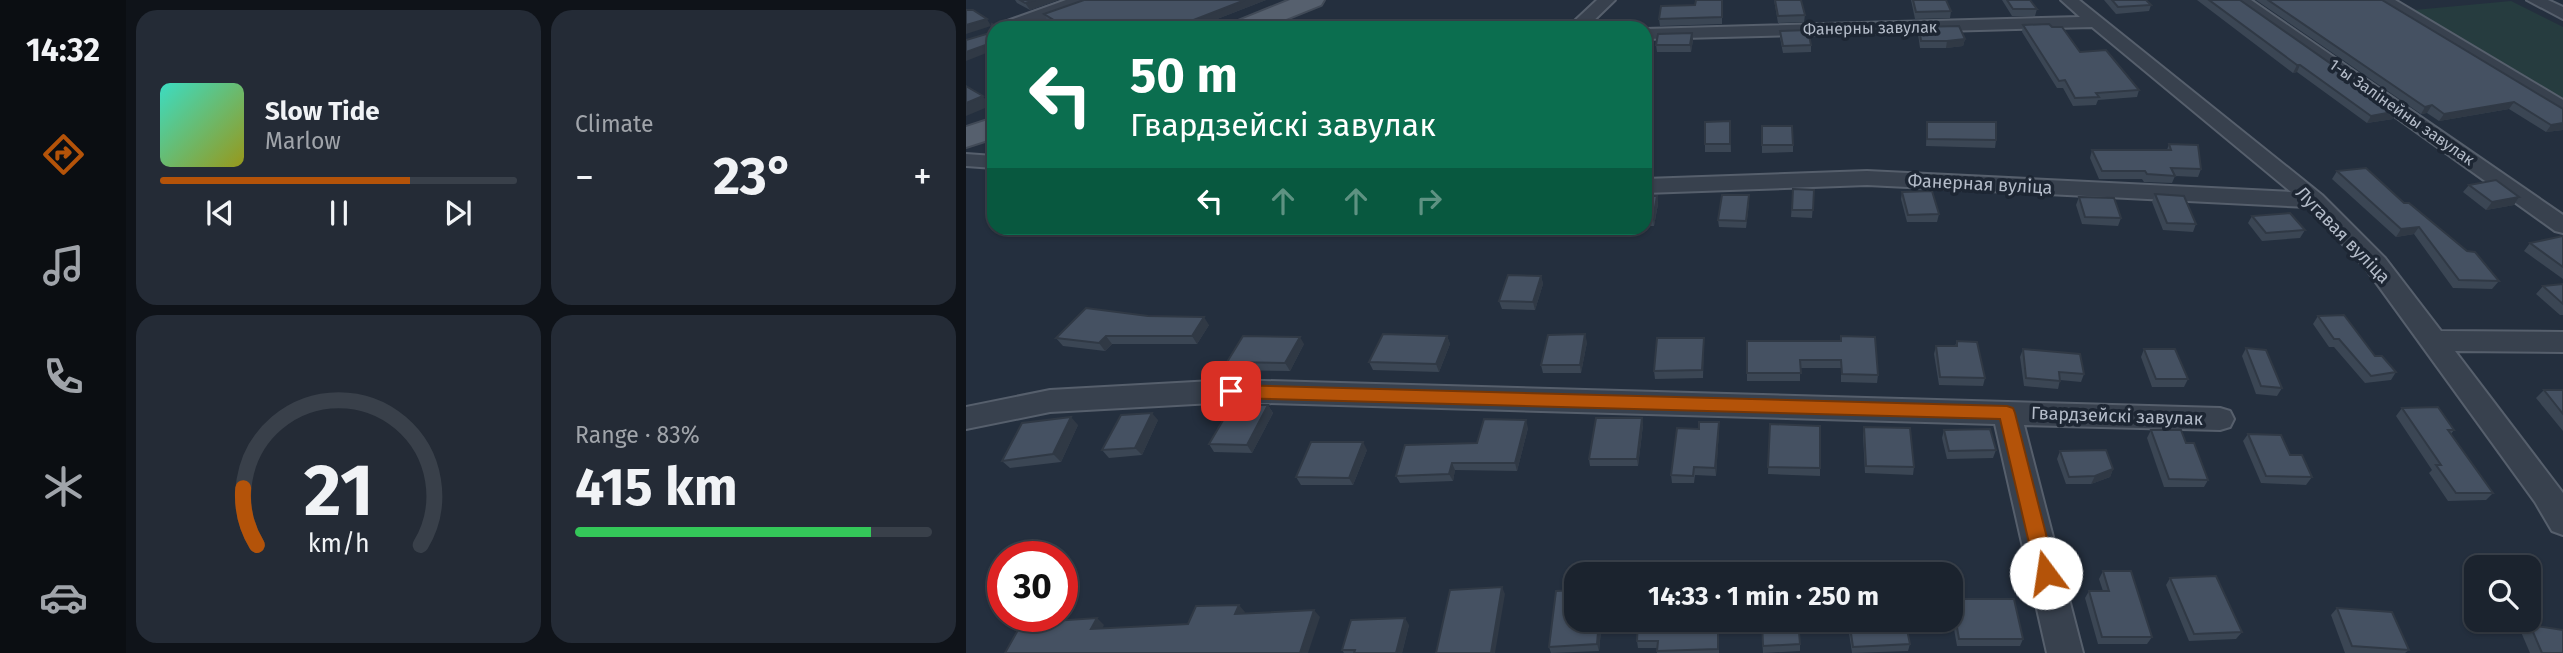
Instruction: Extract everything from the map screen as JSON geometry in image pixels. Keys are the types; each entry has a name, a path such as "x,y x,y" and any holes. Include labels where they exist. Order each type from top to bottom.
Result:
{"main road":[{"path":"1260,21 1312,0"},
{"path":"966,138 987,130"}],"street":[{"path":"1024,21 1082,0"},
{"path":"1584,21 1607,0"},
{"name":"Лугавая вуліца","path":"2069,0 2314,200 2376,264 2546,493 2563,521"},
{"name":"1-ы Залінейны завулак","path":"2240,0 2563,226"},
{"path":"2383,0 2563,108"},
{"path":"2535,0 2563,14"},
{"name":"Фанерны завулак","path":"1652,34 2095,22"},
{"path":"966,160 987,162"},
{"name":"Фанерная вуліца","path":"1652,186 1867,178 2314,200"},
{"path":"2435,341 2563,342"},
{"name":"Гвардзейскі завулак","path":"966,418 1050,401 1231,391 2220,419"},
{"path":"2007,413 2065,653"}],"green space":[{"path":"2511,1 2563,27 2563,99 2414,10"}],"building":[{"path":"1084,0 1245,0 1191,21 1056,21 1044,14"},
{"path":"1696,0 1722,0 1722,17 1659,19 1661,6 1695,5"},
{"path":"1775,0 1801,0 1805,15 1778,16"},
{"path":"1913,0 1946,0 1951,11 1916,12"},
{"path":"2007,0 2030,0 2037,9 2013,9"},
{"path":"2112,0 2146,0 2151,5 2118,7"},
{"path":"2209,0 2240,0 2398,111 2371,116"},
{"path":"2268,0 2382,0 2563,109 2563,123 2551,125 2514,102 2444,114 2432,105 2425,107"},
{"path":"966,10 973,10 987,19 966,25"},
{"path":"2049,24 2052,27 2062,27 2080,52 2106,50 2139,90 2096,93 2099,97 2075,98 2065,80 2059,81 2023,25"},
{"path":"1959,26 1965,39 1921,41 1919,27"},
{"path":"1808,30 1811,45 1783,46 1780,31"},
{"path":"1692,33 1690,45 1656,45 1658,34"},
{"path":"987,34 987,44 966,52 966,40"},
{"path":"966,86 983,96 966,103"},
{"path":"1730,121 1730,144 1705,144 1705,122"},
{"path":"1927,122 1996,122 1996,140 1927,139"},
{"path":"1762,126 1792,126 1793,145 1762,145"},
{"path":"2169,144 2198,145 2201,169 2171,168 2175,176 2147,174 2145,171 2102,171 2092,150 2171,150"},
{"path":"2366,168 2404,203 2409,203 2467,251 2475,252 2499,281 2459,280 2419,227 2401,229 2337,171"},
{"path":"2496,180 2519,197 2492,202 2469,185"},
{"path":"1793,189 1814,190 1813,210 1792,210"},
{"path":"1932,191 1939,214 1908,215 1902,192"},
{"path":"2155,194 2184,196 2196,224 2167,223"},
{"path":"1722,195 1749,195 1746,221 1718,220"},
{"path":"1652,196 1657,196 1653,219"},
{"path":"2079,197 2114,198 2121,218 2085,217"},
{"path":"2290,213 2305,230 2266,233 2252,216"},
{"path":"2563,236 2563,267 2530,243"},
{"path":"1508,275 1541,276 1533,302 1499,301"},
{"path":"2563,284 2563,304 2543,286"},
{"path":"1086,308 1148,316 1204,317 1192,336 1106,336 1099,343 1056,338"},
{"path":"2344,315 2375,356 2382,356 2396,372 2371,376 2339,339 2334,339 2318,316"},
{"path":"1383,334 1447,336 1436,364 1369,362"},
{"path":"1585,334 1580,365 1541,365 1548,335"},
{"path":"1243,336 1300,337 1285,363 1227,362"},
{"path":"1841,336 1875,337 1878,375 1842,374 1841,360 1800,360 1801,373 1747,373 1747,341 1841,341"},
{"path":"1657,338 1704,338 1702,370 1654,371"},
{"path":"1957,341 1977,342 1985,378 1940,377 1936,346 1957,346"},
{"path":"2246,348 2266,350 2282,388 2261,386"},
{"path":"2023,349 2080,354 2084,374 2059,372 2060,381 2026,378"},
{"path":"2144,349 2175,349 2188,379 2156,379"},
{"path":"2544,390 2563,390 2563,414"},
{"path":"1232,405 1268,405 1247,445 1209,444"},
{"path":"2438,407 2454,430 2448,430 2493,493 2456,493 2436,465 2441,465 2402,408"},
{"path":"1152,413 1135,448 1102,450 1121,415"},
{"path":"1071,417 1053,454 1002,461 1022,423"},
{"path":"1596,418 1642,418 1637,459 1589,459"},
{"path":"1484,419 1526,420 1515,463 1452,463 1449,474 1396,476 1405,445 1477,443"},
{"path":"1699,422 1719,422 1715,468 1694,467 1693,476 1671,475 1677,428 1699,429"},
{"path":"1770,424 1820,426 1820,468 1768,467"},
{"path":"1864,427 1910,428 1914,467 1866,466"},
{"path":"1990,429 1996,450 1949,451 1944,430"},
{"path":"2151,430 2181,430 2186,443 2194,443 2208,480 2169,479"},
{"path":"2248,434 2281,435 2290,455 2302,455 2312,477 2266,476"},
{"path":"1311,442 1363,442 1349,478 1296,477"},
{"path":"2106,450 2113,469 2095,476 2069,477 2060,451"},
{"path":"2103,571 2131,571 2152,637 2102,637 2089,591 2109,591"},
{"path":"2216,576 2242,632 2194,634 2170,578"},
{"path":"1502,587 1491,653 1436,653 1450,590"},
{"path":"1556,591 1564,591 1564,632 1598,632 1597,644 1549,647"},
{"path":"1963,599 2014,599 2023,639 1959,639 1958,632 1963,632"},
{"path":"1239,605 1235,614 1314,610 1300,653 1005,653 1017,632 1078,632 1078,619 1097,618 1091,629 1188,624 1196,606"},
{"path":"2337,608 2392,612 2409,650 2352,646"},
{"path":"1405,618 1396,653 1354,653 1355,650 1342,650 1351,620"},
{"path":"2541,627 2563,630 2563,653 2542,653 2533,632 2541,632"},
{"path":"1637,632 1718,632 1718,649 1657,651 1658,641 1637,641"},
{"path":"1762,632 1799,632 1800,644 1763,646"},
{"path":"1851,632 1908,632 1910,644 1853,647"}],"route":[{"path":"1231,391 2007,413 2046,573"}]}
